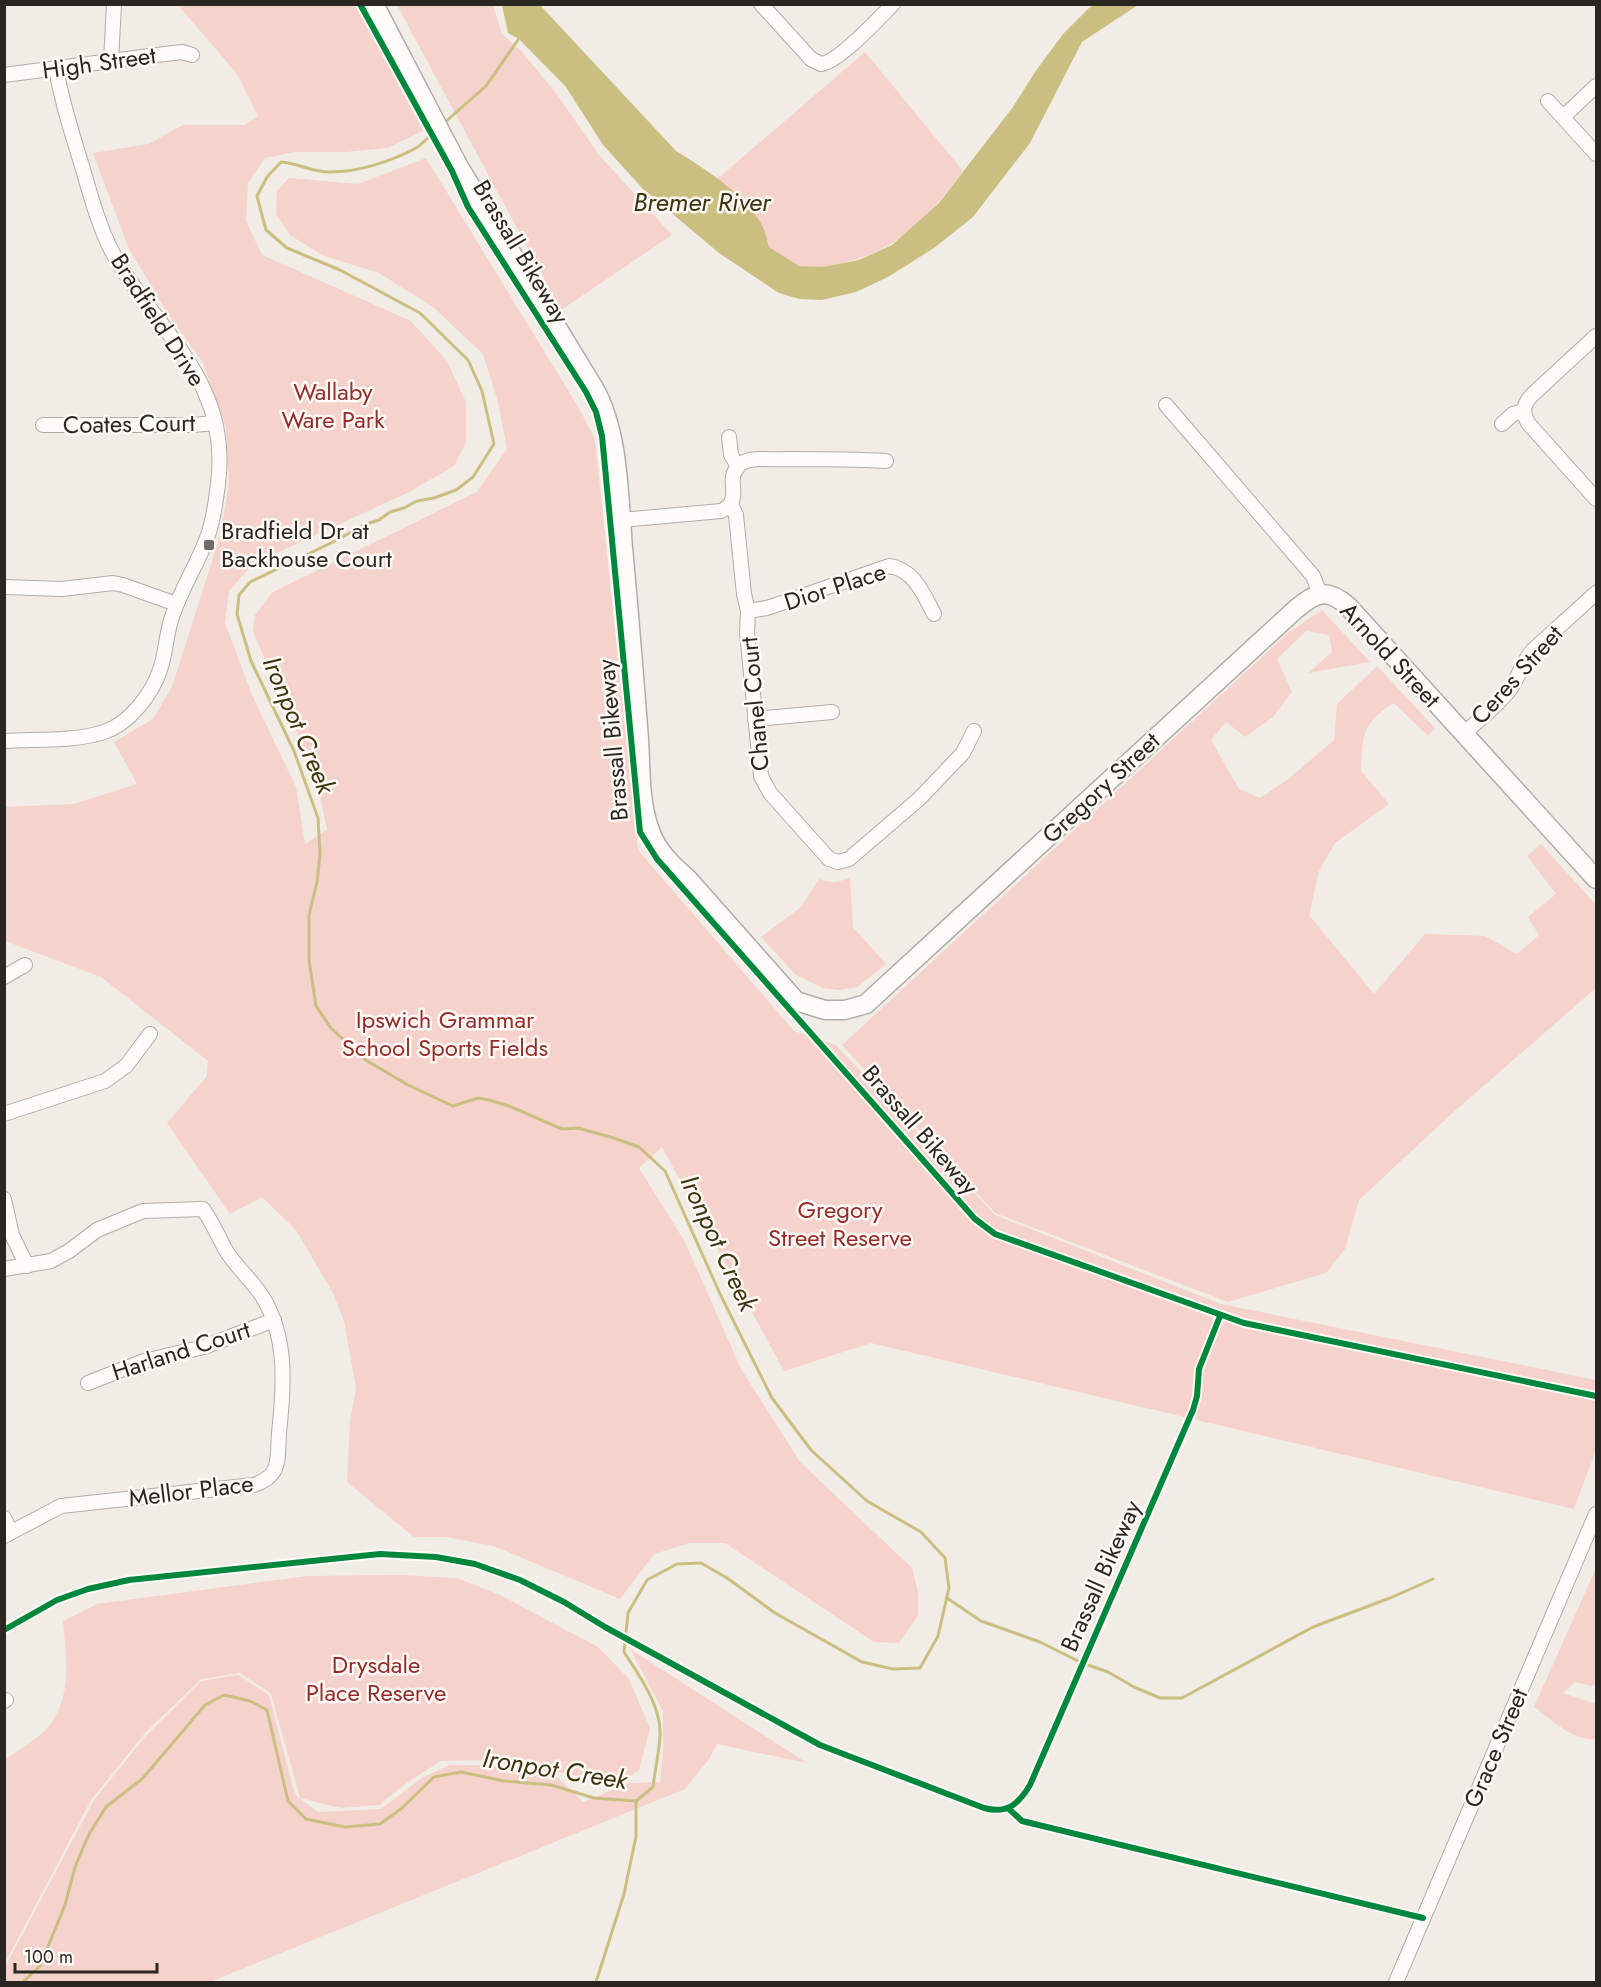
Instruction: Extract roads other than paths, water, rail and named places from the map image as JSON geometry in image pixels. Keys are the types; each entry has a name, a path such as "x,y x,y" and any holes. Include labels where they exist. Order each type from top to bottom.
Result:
{"main road":[{"name":"Gregory Street","path":"374,4 459,166 602,401 613,441 640,760 652,816 663,842 688,879 783,985 810,999 833,1004 854,1001 884,985 1296,609 1320,594"},
{"name":"Arnold Street","path":"1320,594 1332,595 1348,606 1596,879"}],"street":[{"path":"111,62 114,4"},
{"path":"761,4 812,59 821,64 832,61 842,53 893,4"},
{"name":"High Street","path":"4,75 182,52 192,56"},
{"name":"Bradfield Drive","path":"4,741 83,737 105,731 138,708 152,689 161,669 168,627 176,604 208,536 218,483 219,444 203,385 178,345 116,258 95,209 61,94 56,69"},
{"path":"1563,117 1596,86"},
{"path":"1548,101 1596,154"},
{"path":"1596,336 1526,401 1524,411 1528,423 1596,499"},
{"name":"Arnold Street","path":"1166,405 1307,570 1320,594"},
{"path":"1502,424 1513,414 1524,411"},
{"name":"Coates Court","path":"43,425 214,423"},
{"path":"729,437 731,455 738,466 750,460 831,458 886,461"},
{"name":"Chanel Court","path":"738,466 733,475 734,491 731,504 736,515 744,594 748,611 747,632 755,719 761,776 766,789 829,859 838,862 849,859 920,799 963,753 974,731"},
{"path":"621,520 721,511 731,504"},
{"name":"Dior Place","path":"748,611 767,608 890,566 897,567 910,576 922,590 934,614"},
{"path":"4,587 62,590 107,583 118,584 176,604"},
{"name":"Ceres Street","path":"1464,734 1506,695 1525,659 1532,651 1596,593"},
{"path":"755,719 832,712"},
{"path":"4,977 25,965"},
{"path":"4,1114 105,1081 126,1066 150,1034"},
{"path":"4,1199 12,1235 27,1266 4,1269"},
{"name":"Mellor Place","path":"8,1534 61,1506 254,1485 265,1481 274,1474 277,1462 284,1388 280,1341 274,1320 262,1296 226,1249 203,1209 143,1211 96,1230 69,1251 51,1261 27,1266"},
{"name":"Harland Court","path":"88,1383 144,1361 204,1347 274,1320"},
{"name":"Grace Street","path":"1396,1983 1596,1514"},
{"path":"4,1518 8,1534"}],"water":[{"name":"Bremer River","path":"502,5 540,5 676,151 711,174 746,203 762,225 769,247 799,266 822,267 859,260 892,245 939,203 1013,107 1063,34 1089,8 1093,5 1138,5 1082,42 1030,143 973,217 934,248 888,277 856,292 822,300 799,299 779,293 719,253 643,189 603,145 566,87 519,39 508,33"}],"waterway":[{"name":"Ironpot Creek","path":"443,124 486,86 520,37"},
{"name":"Ironpot Creek","path":"23,1982 40,1966 65,1905 75,1867 89,1834 106,1807 143,1778 205,1705 224,1695 250,1701 267,1710 288,1801 306,1819 345,1827 380,1824 402,1808 434,1777 461,1772 504,1781 551,1785 594,1798 636,1801 653,1787 660,1736 660,1725 653,1703 643,1681 624,1652 628,1613 647,1580 677,1564 701,1563 727,1578 775,1613 862,1662 893,1669 920,1668 938,1636 949,1588 945,1558 921,1532 867,1501 811,1450 772,1398 721,1296 665,1171 639,1147 578,1128 562,1129 509,1106 489,1100 478,1098 453,1106 408,1085 364,1059 331,1028 316,1006 309,960 309,915 317,882 320,854 318,818 294,751 251,661 237,614 239,595 250,582 366,524 379,520 390,512 417,501 456,490 473,477 494,444 482,391 468,360 420,313 340,270 287,248 266,230 257,196 267,177 281,162 325,172 353,170 375,165 407,153 419,146 434,132"},
{"path":"947,1598 981,1621 1040,1642 1082,1663 1108,1672 1134,1687 1160,1698 1182,1698 1313,1627 1433,1579"},
{"path":"596,1982 624,1894 636,1836 636,1801"}],"place":[{"name":"Bradfield Dr at Backhouse Court","path":"209,545"}],"park label":[{"name":"Wallaby Ware Park","path":"333,406"},
{"name":"Ipswich Grammar School Sports Fields","path":"445,1034"},
{"name":"Gregory Street Reserve","path":"840,1224"},
{"name":"Drysdale Place Reserve","path":"376,1679"}]}
